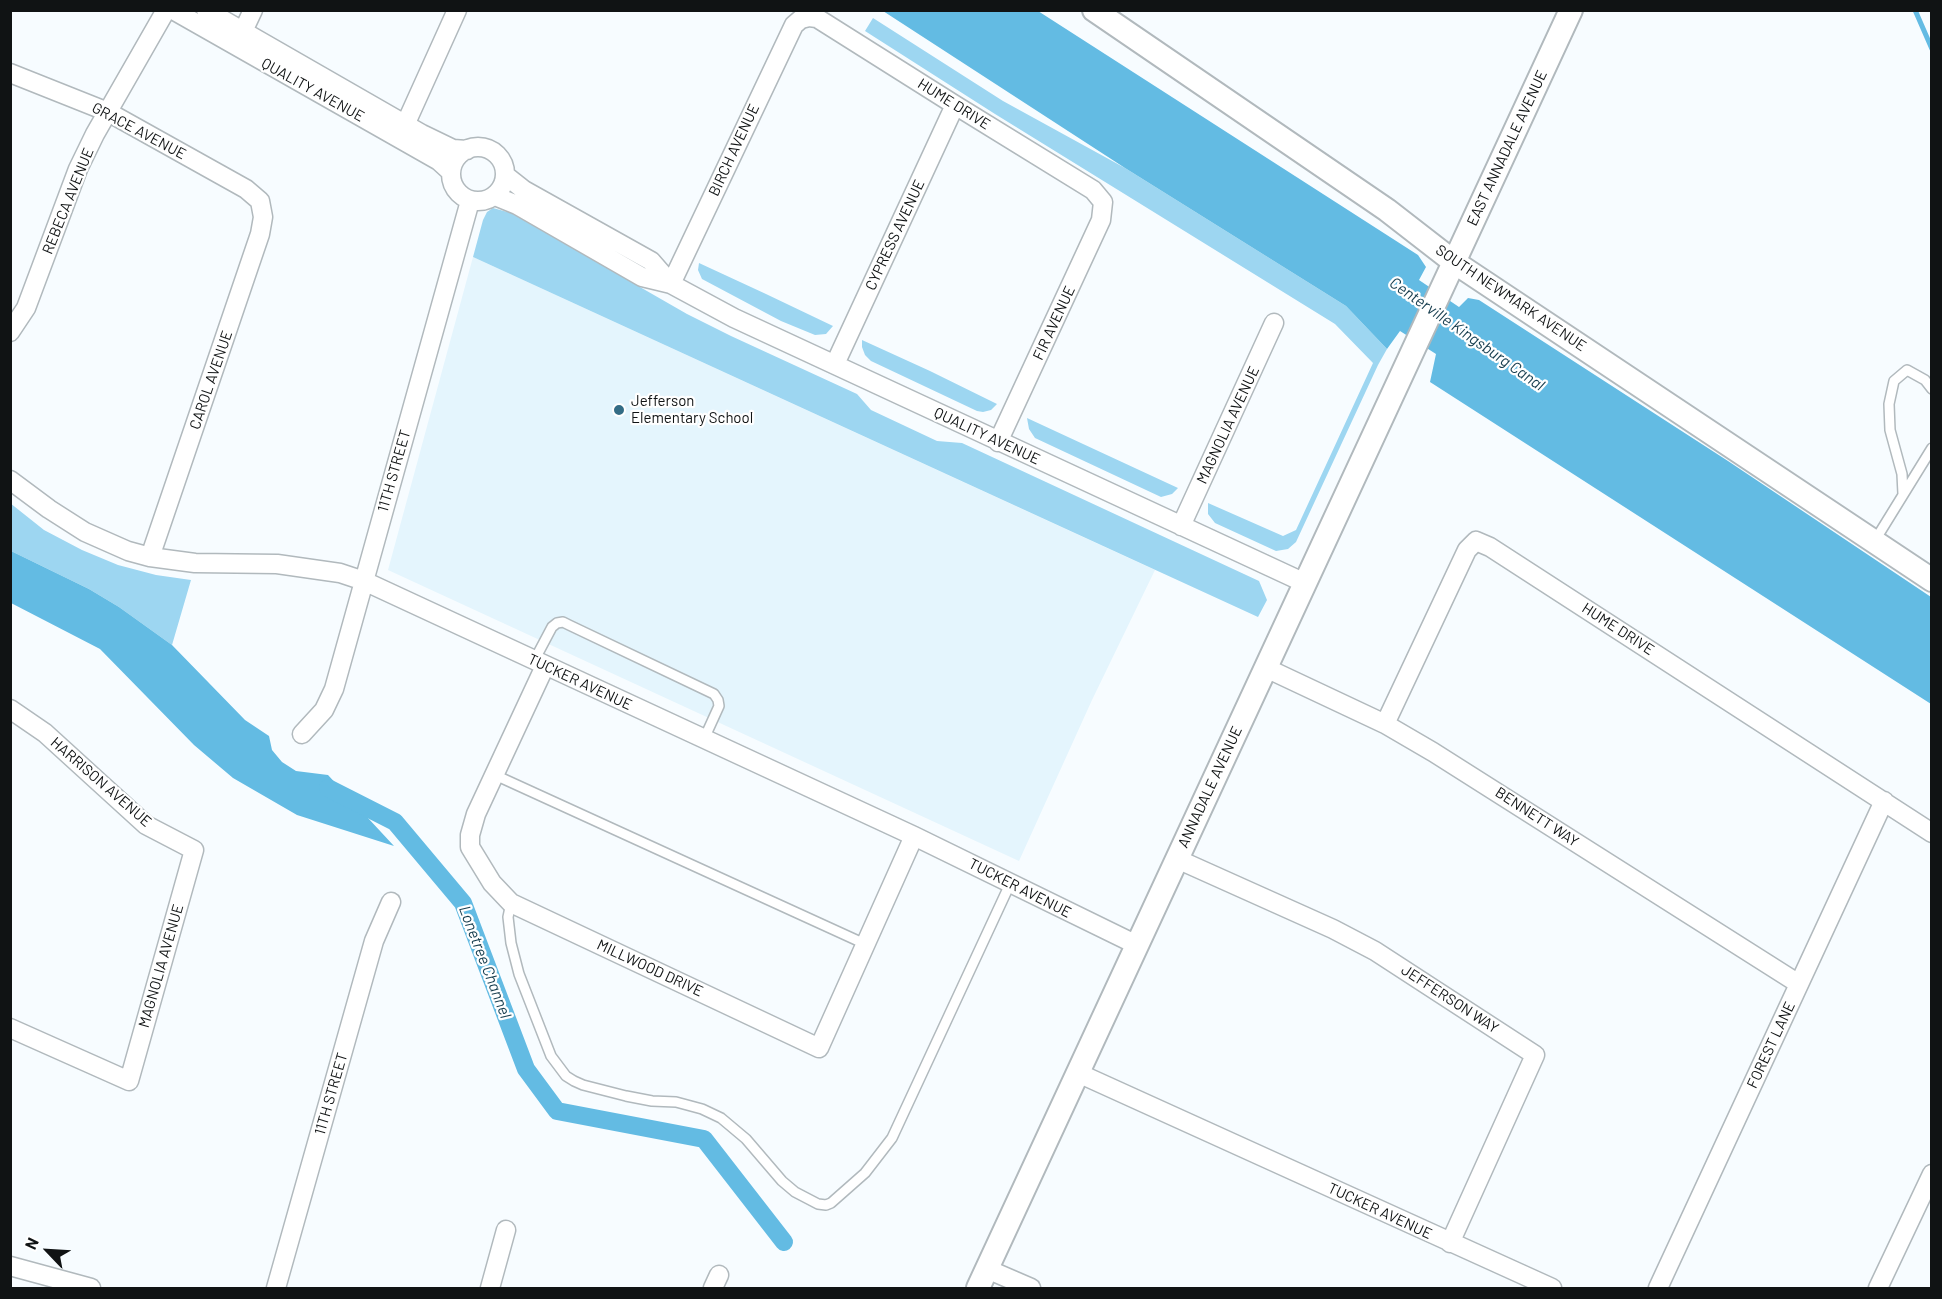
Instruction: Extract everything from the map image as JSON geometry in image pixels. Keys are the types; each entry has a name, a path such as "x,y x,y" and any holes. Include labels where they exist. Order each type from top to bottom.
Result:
{"street":[{"name":"REBECA AVENUE","path":"10,332 26,308 78,169 166,10"},
{"name":"QUALITY AVENUE","path":"173,10 240,39 402,132 451,172"},
{"name":"QUALITY AVENUE","path":"206,10 240,39"},
{"path":"240,39 253,10"},
{"path":"402,132 457,10"},
{"name":"SOUTH NEWMARK AVENUE","path":"1094,10 1388,210 1454,262 1932,580"},
{"name":"EAST ANNADALE AVENUE","path":"1444,285 1571,10"},
{"name":"HUME DRIVE","path":"801,19 809,16 817,18 1094,189 1103,202"},
{"name":"BIRCH AVENUE","path":"671,284 794,25 801,19"},
{"name":"GRACE AVENUE","path":"10,73 108,112 246,189 260,201"},
{"name":"CYPRESS AVENUE","path":"835,364 955,105"},
{"name":"QUALITY AVENUE","path":"402,132 453,149 467,150"},
{"path":"482,147 496,154 505,168 504,183 495,196 488,200 470,201 456,191 453,184 451,172 455,160 467,150 482,147"},
{"name":"QUALITY AVENUE","path":"505,175 524,190 651,261 671,284"},
{"name":"QUALITY AVENUE","path":"495,196 517,205 642,277 671,284 734,318 1305,583"},
{"name":"CAROL AVENUE","path":"150,557 260,234 263,217 260,201"},
{"name":"11TH STREET","path":"302,734 324,710 334,689 470,201"},
{"name":"FIR AVENUE","path":"998,442 1101,220 1103,202"},
{"name":"ANNADALE AVENUE","path":"982,1279 1444,285"},
{"name":"MAGNOLIA AVENUE","path":"1181,526 1274,323"},
{"name":"TUCKER AVENUE","path":"10,480 85,532 128,551 150,557 195,562 277,564 340,573 364,581 914,836 1137,945"},
{"name":"HUME DRIVE","path":"1385,724 1467,550 1476,541 1490,547 1932,833"},
{"name":"MILLWOOD DRIVE","path":"539,664 470,835 470,847 492,883 511,903 819,1048 914,836"},
{"name":"BENNETT WAY","path":"1266,668 1385,724 1480,780 1799,984"},
{"name":"HARRISON AVENUE","path":"10,710 45,734 146,825 194,850"},
{"name":"FOREST LANE","path":"1658,1288 1884,801"},
{"name":"MAGNOLIA AVENUE","path":"10,1028 129,1081 194,850"},
{"name":"JEFFERSON WAY","path":"1177,859 1333,929 1375,951 1535,1055 1450,1243"},
{"name":"11TH STREET","path":"276,1288 374,941 391,902"},
{"name":"TUCKER AVENUE","path":"1077,1073 1552,1288"},
{"path":"1878,1288 1932,1174"},
{"path":"490,1288 506,1230"},
{"path":"10,1266 91,1288"},
{"path":"982,1279 1031,1288"}],"lane":[{"path":"1903,494 1902,474 1890,430 1888,404 1894,381 1907,370 1925,380 1932,389"},
{"path":"1874,542 1932,448"},
{"path":"539,664 552,627 563,622 570,625 714,694 719,706 704,739"},
{"path":"495,775 865,944"},
{"path":"511,903 508,917 511,943 519,974 551,1056 566,1076 584,1085 634,1098 676,1102 702,1109 722,1118 746,1138 795,1192 818,1204 826,1205 865,1173 892,1138 1010,884"}],"shaded area":[{"path":"873,18 1003,101 1125,168 1346,306 1387,349 1296,542 1288,549 1276,551 1215,523 1208,514 1208,503 1283,536 1296,530 1373,363 1335,324 865,31"},
{"path":"493,208 511,213 687,314 857,394 871,410 937,441 962,443 1259,581 1267,600 1258,617 473,257 483,220 487,212"},
{"name":"Jefferson Elementary School","path":"473,257 1155,570 1092,700 1019,861 388,570"},
{"path":"699,263 833,326 826,334 815,335 781,321 702,279 698,270"},
{"path":"862,340 997,404 991,410 977,411 871,361 865,355"},
{"path":"1027,418 1178,488 1172,494 1161,497 1035,438 1029,429"},
{"path":"10,503 44,530 82,550 118,565 156,575 191,580 172,645 119,607 89,589 11,551"}],"water":[{"name":"Centerville Kingsburg Canal","path":"883,11 1038,11 1418,255 1426,267 1419,280 1459,307 1468,298 1479,300 1728,461 1931,597 1931,704 1430,382 1436,354 1400,331 1387,349 1346,306 1125,168"},
{"path":"11,551 89,589 119,607 172,645 245,720 269,736 272,750 282,762 296,771 328,775 394,846 297,815 233,778 194,745 100,649 11,603"}],"waterway":[{"path":"1915,10 1932,49"},
{"name":"Lonetree Channel","path":"328,788 395,822 463,903 526,1069 557,1111 704,1139 784,1242"}],"place":[{"name":"Jefferson Elementary School","path":"619,410"}]}
